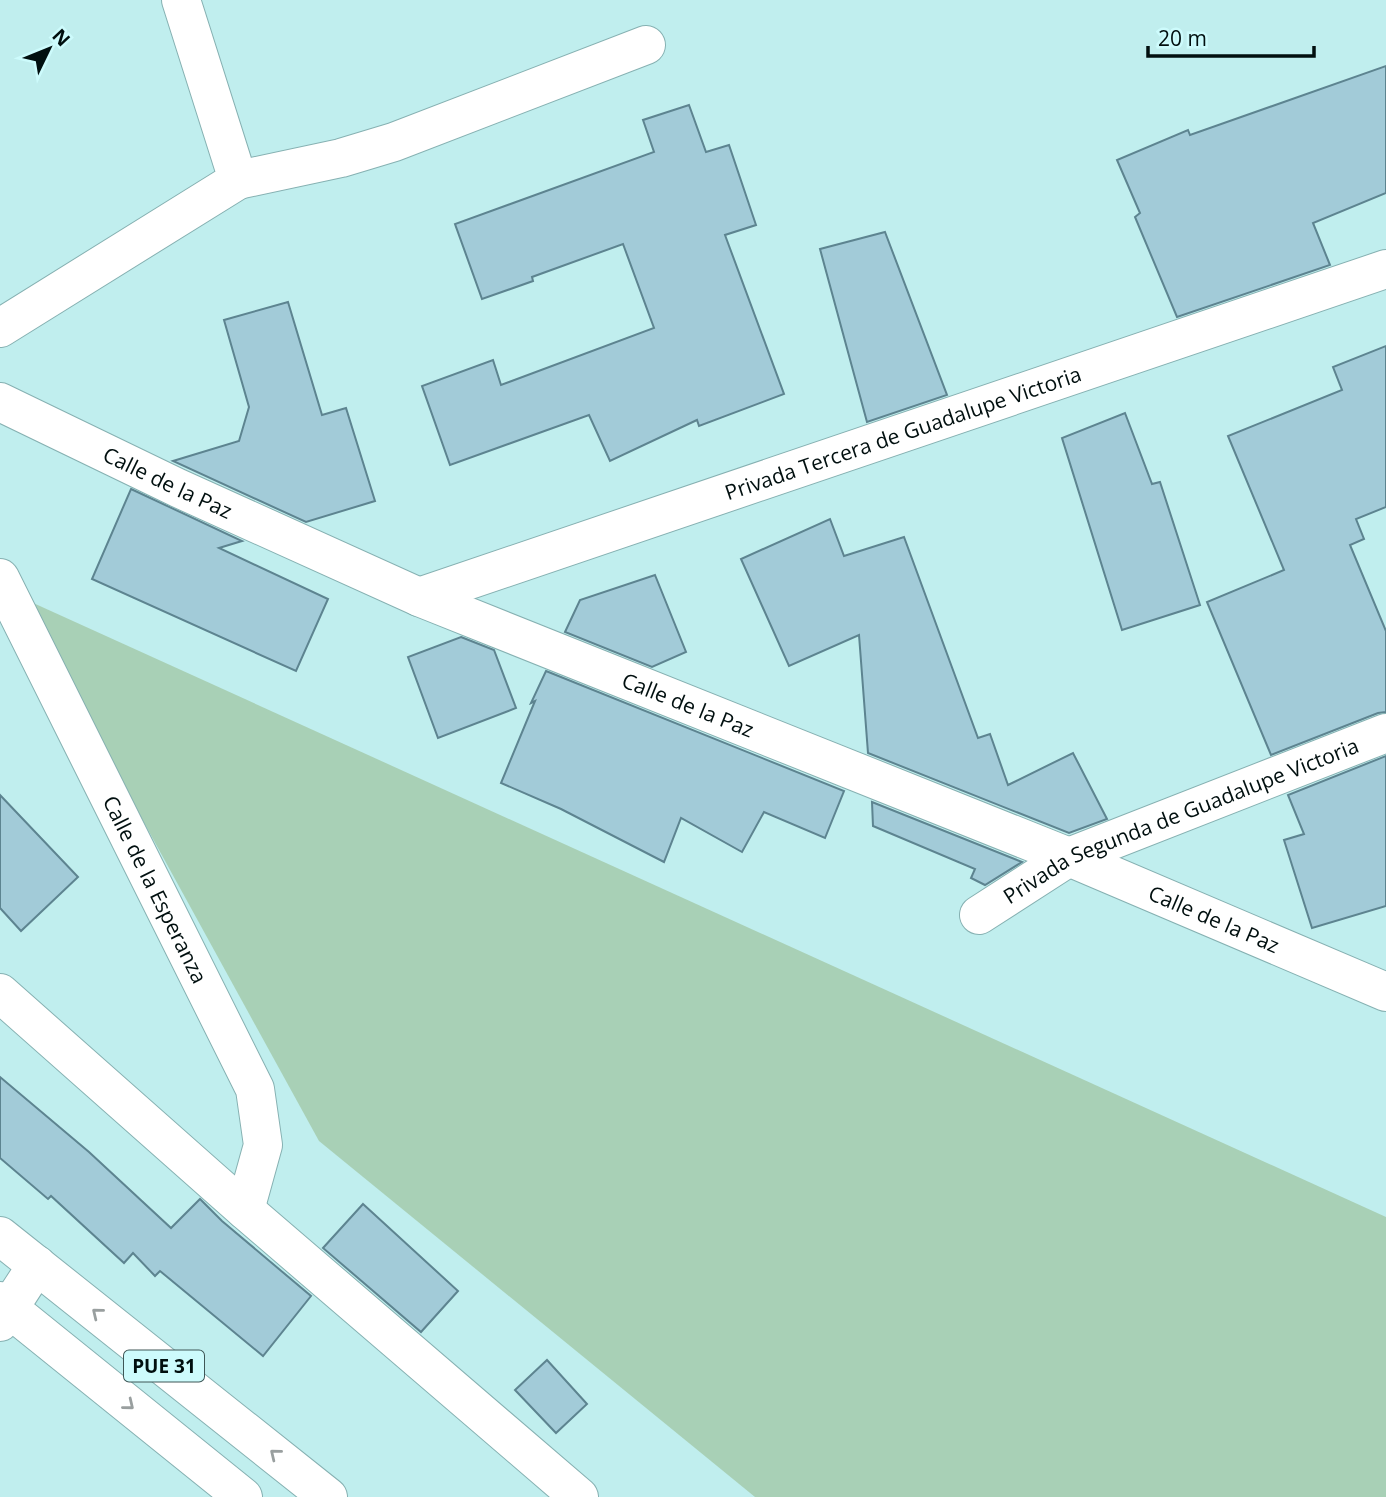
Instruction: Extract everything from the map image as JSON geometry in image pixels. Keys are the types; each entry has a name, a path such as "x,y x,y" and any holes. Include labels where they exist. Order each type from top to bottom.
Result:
{"street":[{"path":"181,0 237,180"},
{"path":"0,328 237,180 341,158 394,142 646,45"},
{"name":"Privada Tercera de Guadalupe Victoria","path":"419,597 1386,269"},
{"name":"Calle de la Paz","path":"0,402 178,488 419,597 1069,857 1386,992"},
{"name":"Calle de la Esperanza","path":"0,578 255,1089 263,1145 245,1210"},
{"name":"Privada Segunda de Guadalupe Victoria","path":"979,915 1069,857 1386,733"},
{"path":"0,993 245,1210 579,1497"},
{"name":"PUE 31","path":"0,1236 328,1497"},
{"path":"3,1310 37,1265"},
{"name":"PUE 31","path":"3,1310 243,1497"}],"green space":[{"path":"20,597 1386,1217 1386,1497 755,1497 319,1141"}],"building":[{"path":"1386,66 1386,193 1313,223 1330,265 1177,317 1135,217 1140,213 1117,160 1188,130 1190,135"},
{"path":"689,105 706,152 729,145 756,225 725,235 784,394 699,426 697,420 610,461 589,415 450,465 422,386 493,360 501,385 654,328 623,244 532,277 533,281 482,299 455,224 654,152 643,120"},
{"path":"885,232 947,395 867,422 820,249"},
{"path":"288,302 322,415 346,408 375,501 306,522 173,461 239,441 249,407 224,320"},
{"path":"1386,346 1386,507 1356,519 1364,539 1350,545 1386,631 1386,712 1271,755 1207,602 1284,570 1228,436 1342,390 1333,367"},
{"path":"1125,413 1152,484 1160,482 1200,605 1122,630 1062,438"},
{"path":"131,489 242,541 219,548 328,599 296,671 92,579"},
{"path":"830,519 844,556 904,537 978,738 990,734 1008,785 1073,753 1107,819 1069,833 868,753 859,635 789,666 741,559"},
{"path":"655,575 686,652 652,667 565,632 580,600"},
{"path":"461,637 494,650 516,708 438,738 408,657"},
{"path":"546,671 844,791 825,838 764,812 742,852 681,818 664,862 561,809 501,783"},
{"path":"1386,756 1386,906 1312,928 1284,840 1304,834 1288,795"},
{"path":"0,795 78,877 21,931 0,908"},
{"path":"872,802 1022,862 985,885 971,878 975,869 873,826"},
{"path":"0,1077 89,1152 171,1228 200,1199 311,1296 263,1356 160,1271 155,1276 133,1253 124,1263 51,1196 48,1199 0,1158"},
{"path":"363,1204 458,1291 421,1332 323,1248"},
{"path":"547,1360 587,1404 556,1433 515,1390"}]}
